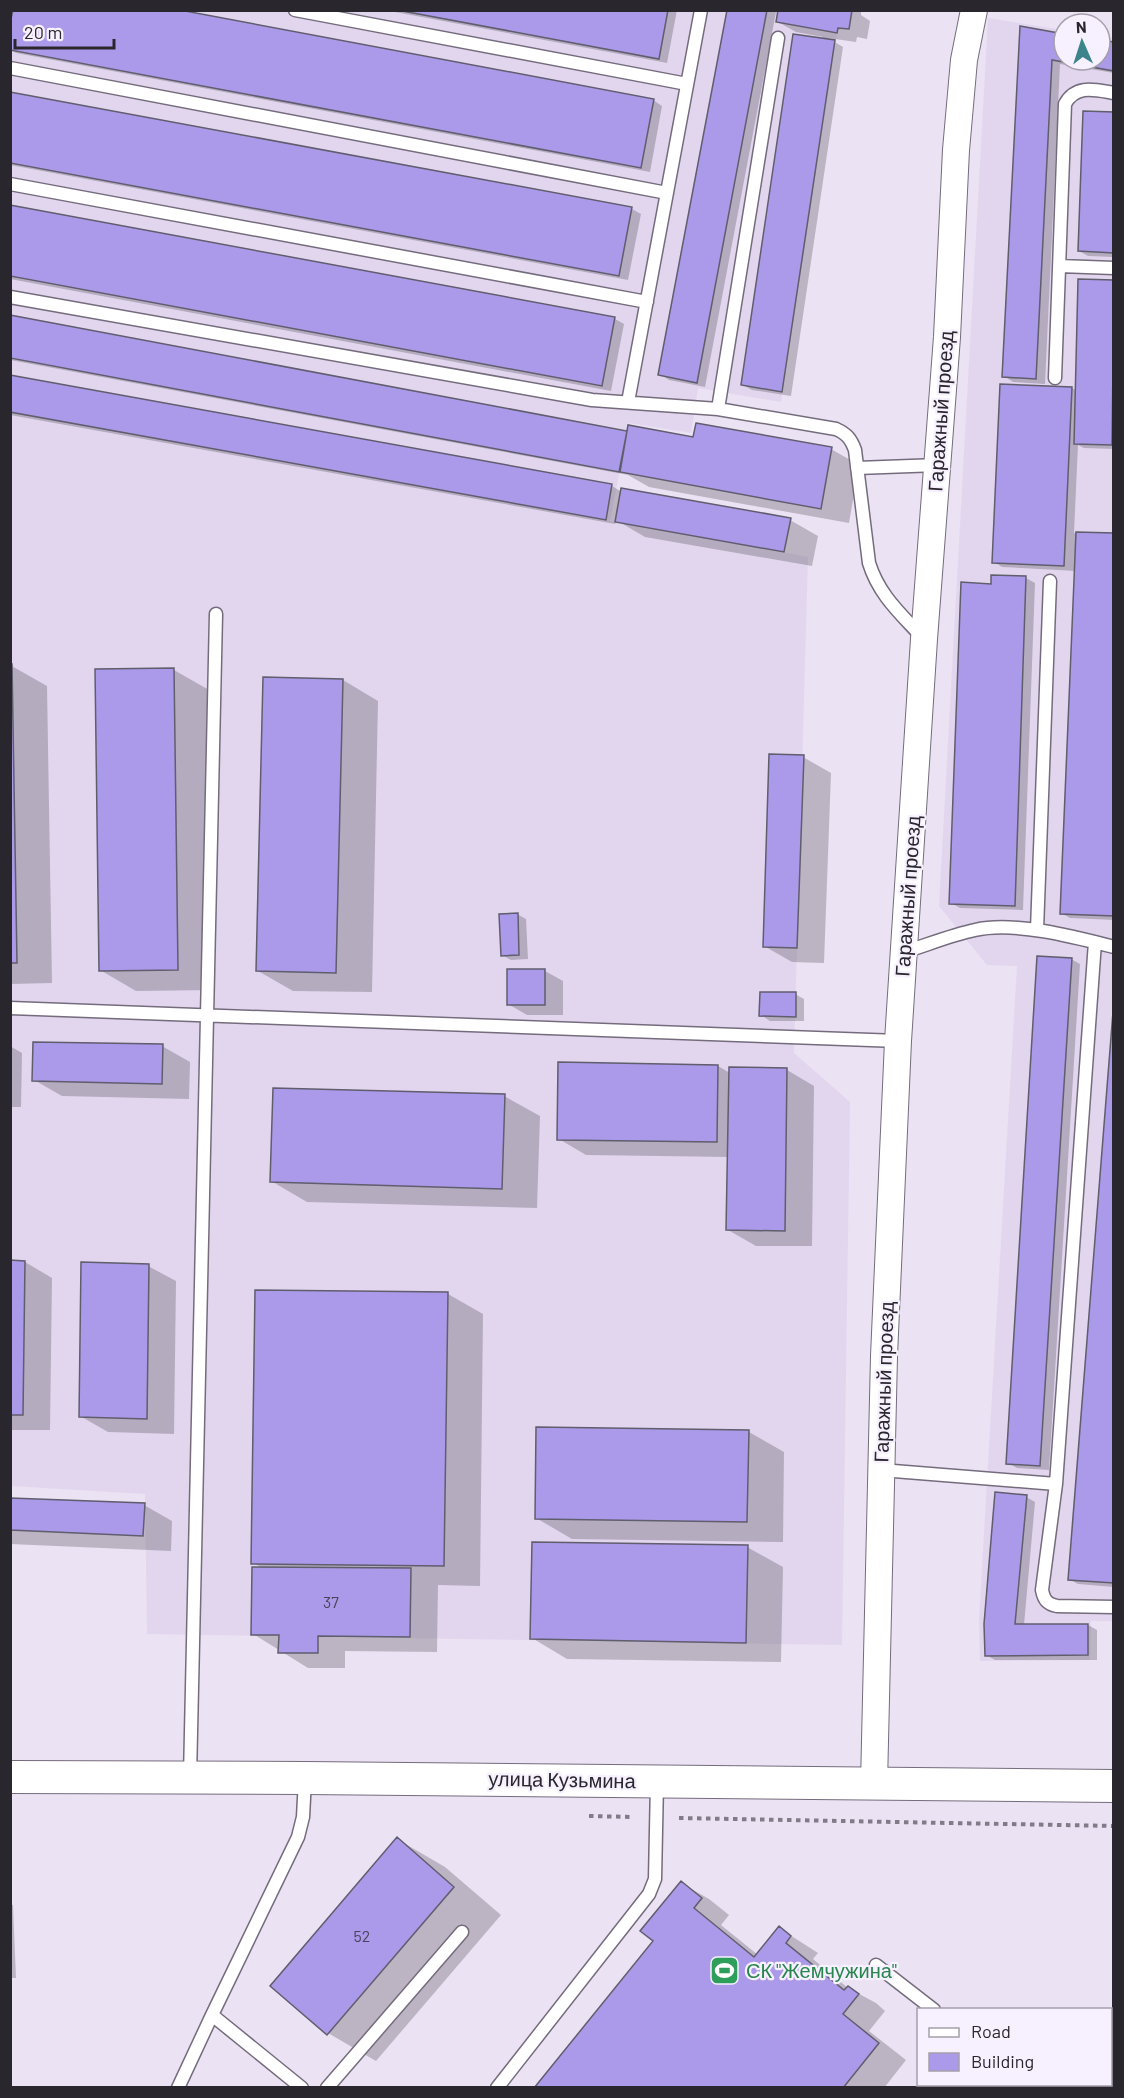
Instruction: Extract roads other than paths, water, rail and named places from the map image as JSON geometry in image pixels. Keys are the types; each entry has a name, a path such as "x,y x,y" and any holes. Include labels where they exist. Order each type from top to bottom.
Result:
{"street":[{"name":"Гаражный проезд","path":"874,1784 884,1356 898,1041 924,639 947,337 956,150 964,60 974,10"},
{"name":"улица Кузьмина","path":"10,1777 1113,1786"}],"lane":[{"path":"295,10 687,84"},
{"path":"628,402 701,10"},
{"path":"718,409 777,38"},
{"path":"10,68 667,193"},
{"path":"1054,378 1065,104 1069,97 1077,91 1088,89 1113,93"},
{"path":"10,184 647,302"},
{"path":"1059,266 1113,268"},
{"path":"10,297 580,398 718,409 836,429 847,434 852,441 858,468 869,563 874,580 883,595 924,639"},
{"path":"858,468 938,465"},
{"path":"1036,930 1050,580"},
{"path":"190,1778 216,614"},
{"path":"904,952 976,930 993,928 1036,930 1113,948"},
{"path":"1095,942 1056,1484 1042,1590 1044,1599 1049,1604 1113,1608"},
{"path":"10,1008 898,1041"},
{"path":"881,1470 1056,1484"},
{"path":"178,2088 298,1837 303,1817 305,1778"},
{"path":"497,2088 649,1894 655,1879 657,1781"},
{"path":"327,2088 462,1932"},
{"path":"876,1965 931,2008"},
{"path":"212,2015 302,2088"}],"place":[{"name":"СК \"Жемчужина\"","path":"725,1971"}]}
